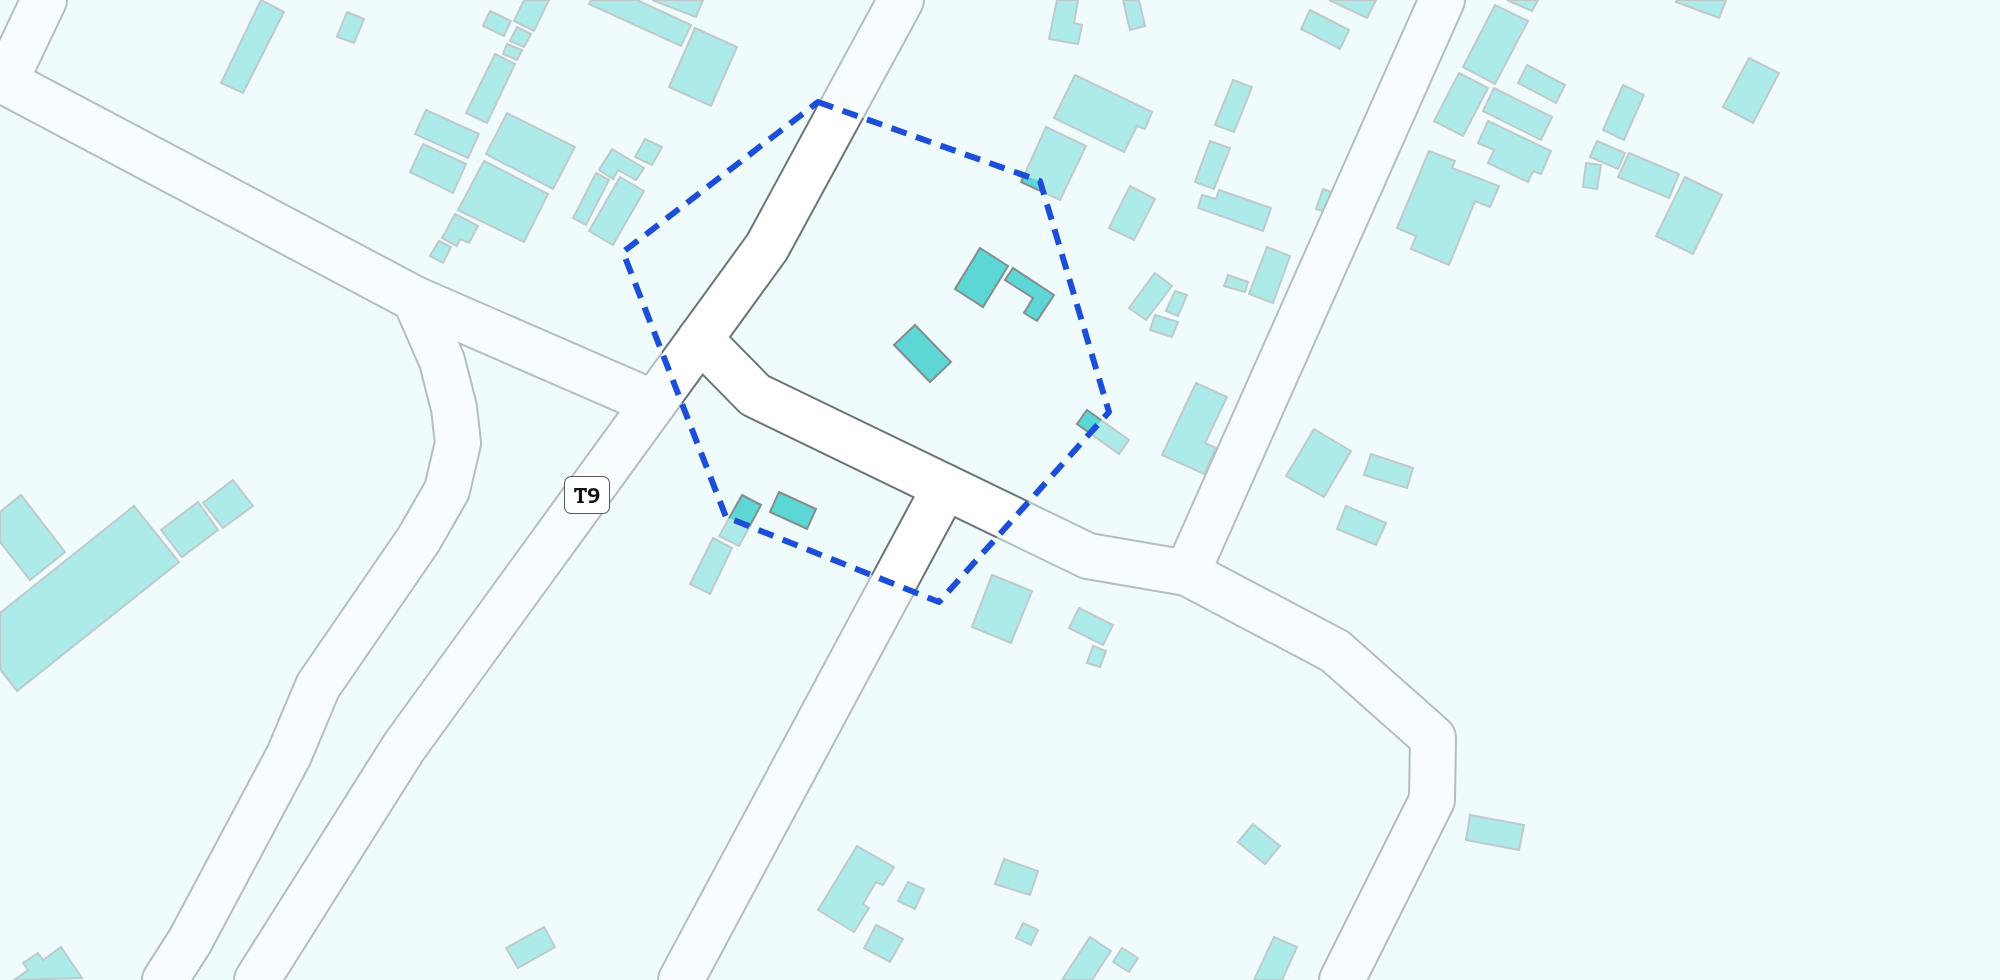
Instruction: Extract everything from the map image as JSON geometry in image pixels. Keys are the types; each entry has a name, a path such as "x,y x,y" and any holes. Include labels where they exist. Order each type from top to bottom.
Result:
{"main road":[{"path":"44,0 3,80 415,299 654,403"},
{"name":"T9","path":"257,980 404,747 767,247 901,0"},
{"path":"1187,573 1442,0"},
{"path":"165,980 190,941 289,755 318,686 419,539 447,490 458,443 454,408 442,361 415,299"},
{"path":"700,339 755,395 1088,556 1187,573 1335,651 1433,738 1432,800 1342,980"},
{"path":"681,980 945,487"}],"highlighted area":[{"path":"818,102 1040,181 1109,412 939,602 726,517 623,252"}],"building":[{"path":"261,0 284,12 243,93 221,83"},
{"path":"524,0 549,0 534,31 514,21"},
{"path":"591,0 637,0 691,25 681,46 589,4"},
{"path":"652,0 703,0 696,17"},
{"path":"1057,0 1078,0 1074,23 1082,25 1078,44 1049,39"},
{"path":"1123,0 1139,0 1145,26 1130,30"},
{"path":"1329,0 1376,0 1367,18"},
{"path":"1507,0 1538,0 1532,11"},
{"path":"1677,0 1726,0 1719,18"},
{"path":"1495,5 1528,21 1495,84 1463,67"},
{"path":"1310,10 1349,30 1340,49 1301,29"},
{"path":"490,11 511,21 504,36 483,26"},
{"path":"347,12 364,19 354,43 337,37"},
{"path":"517,27 531,34 524,47 510,41"},
{"path":"695,28 737,47 711,106 669,87"},
{"path":"507,44 522,50 517,60 503,54"},
{"path":"495,54 515,64 487,123 466,113"},
{"path":"1749,58 1779,73 1753,123 1723,107"},
{"path":"1527,65 1565,85 1556,103 1518,83"},
{"path":"1459,73 1488,88 1463,136 1434,121"},
{"path":"1075,75 1152,112 1145,129 1137,126 1124,152 1054,118"},
{"path":"1233,80 1252,87 1234,132 1215,125"},
{"path":"1623,85 1644,95 1624,140 1603,130"},
{"path":"1494,88 1552,117 1541,140 1483,111"},
{"path":"426,110 479,134 468,158 415,134"},
{"path":"507,113 575,147 553,189 486,154"},
{"path":"1488,121 1551,151 1541,174 1533,171 1528,182 1488,163 1494,150 1478,143"},
{"path":"1046,127 1086,146 1060,200 1021,182"},
{"path":"645,139 662,147 652,165 635,157"},
{"path":"1210,141 1230,148 1214,189 1195,182"},
{"path":"1597,141 1625,153 1618,169 1590,157"},
{"path":"423,144 466,164 453,193 410,172"},
{"path":"612,149 644,168 636,180 618,170 613,179 599,170"},
{"path":"1429,151 1455,161 1452,168 1499,186 1490,207 1475,201 1449,265 1411,249 1416,236 1397,228"},
{"path":"1629,153 1679,174 1669,198 1618,177"},
{"path":"484,161 548,194 524,242 458,210"},
{"path":"1586,163 1601,165 1597,189 1583,187"},
{"path":"596,173 609,180 586,225 573,218"},
{"path":"620,177 644,191 613,245 589,231"},
{"path":"1685,177 1722,195 1693,254 1656,236"},
{"path":"1130,186 1155,199 1134,240 1109,228"},
{"path":"1323,189 1334,193 1327,213 1316,209"},
{"path":"1219,190 1271,208 1263,231 1198,208 1202,195 1216,199"},
{"path":"455,214 478,226 469,243 460,239 457,246 442,238"},
{"path":"439,241 451,247 443,263 430,256"},
{"path":"1267,247 1290,256 1273,303 1249,294"},
{"path":"980,248 1008,266 983,307 955,289"},
{"path":"1013,268 1054,295 1037,321 1024,313 1033,298 1005,280"},
{"path":"1155,273 1172,286 1146,320 1129,308"},
{"path":"1228,275 1248,282 1245,292 1224,286"},
{"path":"1175,291 1187,295 1178,316 1166,311"},
{"path":"1155,315 1178,322 1172,337 1150,330"},
{"path":"915,325 951,362 930,382 894,345"},
{"path":"1196,383 1227,397 1205,443 1216,448 1204,474 1162,455"},
{"path":"1087,410 1129,440 1119,454 1077,424"},
{"path":"1314,429 1351,451 1324,497 1286,476"},
{"path":"1371,454 1413,468 1407,488 1364,475"},
{"path":"233,480 253,506 223,528 203,503"},
{"path":"779,492 816,509 807,529 770,512"},
{"path":"21,495 65,552 30,580 0,542 0,512"},
{"path":"742,495 761,505 739,546 719,536"},
{"path":"198,502 218,530 182,557 161,530"},
{"path":"134,506 179,562 17,691 0,669 0,613"},
{"path":"1346,506 1386,523 1376,545 1337,529"},
{"path":"713,538 732,548 710,594 690,584"},
{"path":"992,575 1032,591 1011,643 972,627"},
{"path":"1079,608 1113,625 1103,645 1069,628"},
{"path":"1093,646 1106,651 1100,667 1087,663"},
{"path":"1470,815 1524,825 1519,850 1466,840"},
{"path":"1253,824 1280,846 1265,864 1238,842"},
{"path":"857,846 894,867 883,885 876,882 863,904 869,908 854,932 818,910"},
{"path":"1004,859 1038,871 1030,895 995,884"},
{"path":"908,882 924,889 915,909 898,901"},
{"path":"1023,923 1038,930 1031,945 1016,938"},
{"path":"876,925 903,939 890,962 864,948"},
{"path":"544,927 555,947 518,968 506,948"},
{"path":"1090,937 1111,951 1092,980 1062,980"},
{"path":"1274,937 1297,947 1282,980 1254,980"},
{"path":"61,947 82,978 14,980 28,970 23,963 38,953 43,960"},
{"path":"1122,948 1138,958 1129,972 1113,962"}]}
